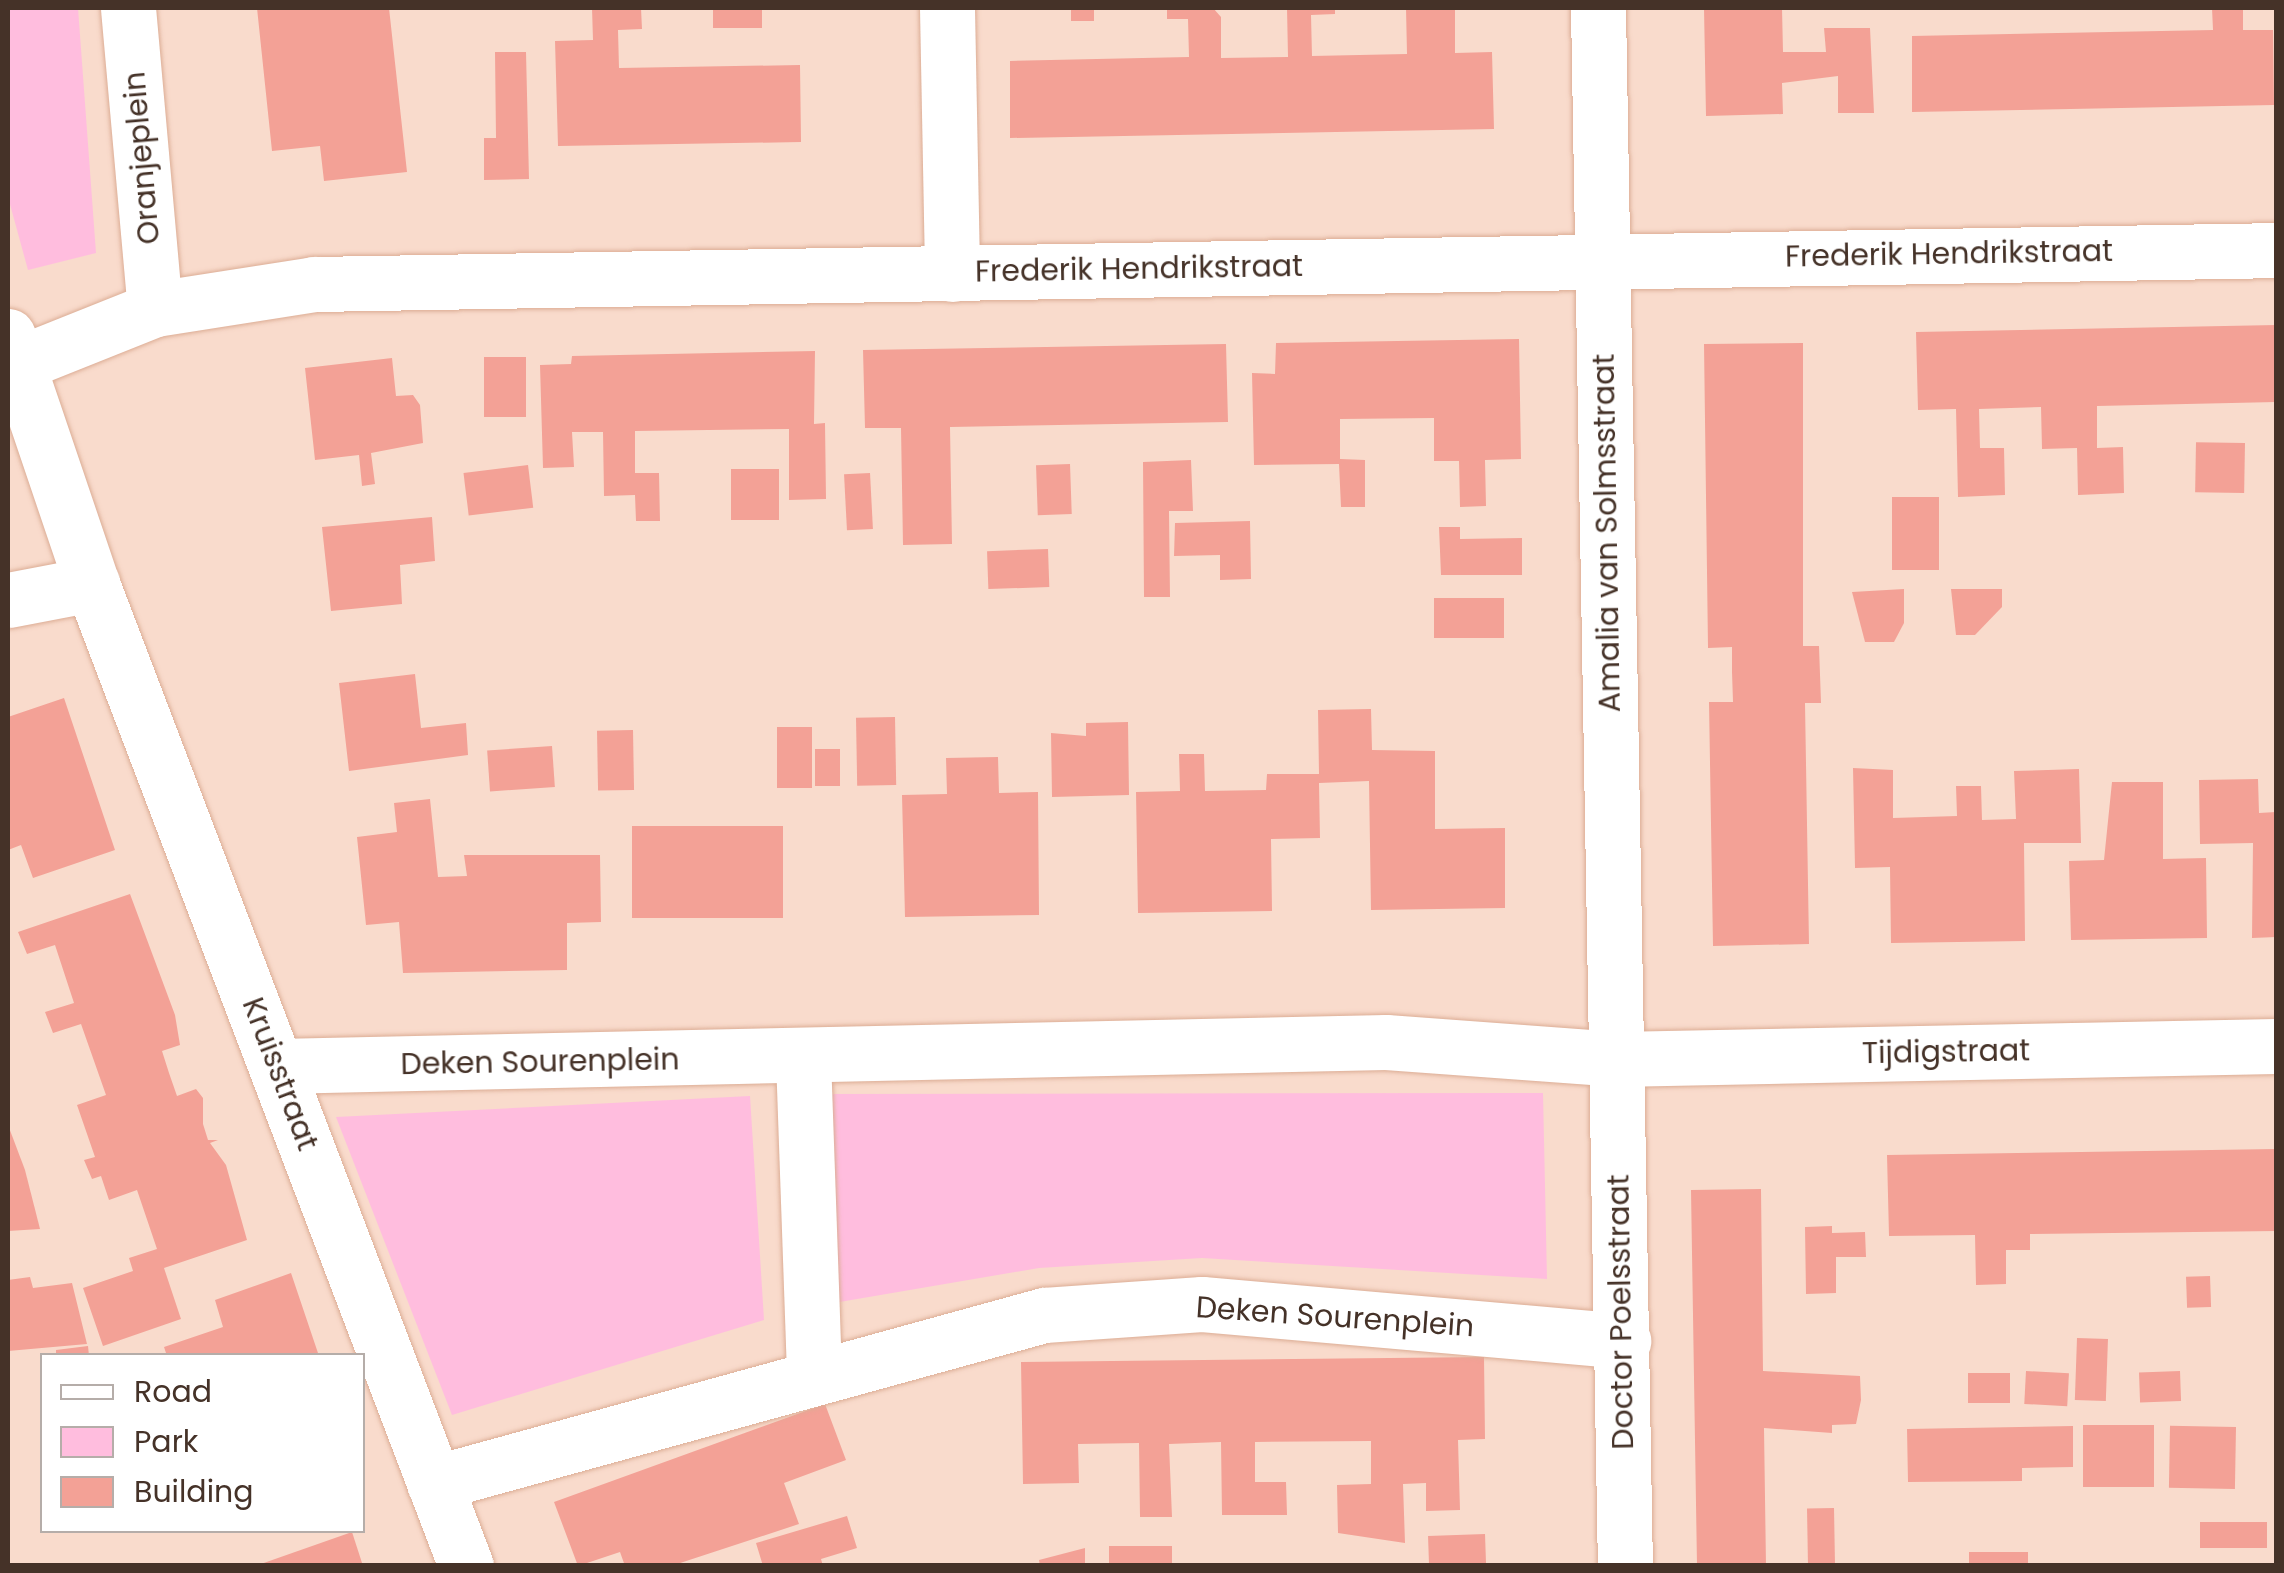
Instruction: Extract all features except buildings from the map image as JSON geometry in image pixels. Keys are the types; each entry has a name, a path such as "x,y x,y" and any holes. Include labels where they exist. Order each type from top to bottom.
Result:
{"street":[{"name":"Oranjeplein","path":"128,8 155,310"},
{"path":"947,8 952,274"},
{"name":"Amalia van Solmsstraat","path":"1598,8 1616,1059"},
{"name":"Frederik Hendrikstraat","path":"11,351 155,310 314,284 1603,258 2276,250"},
{"path":"8,600 92,584 11,351"},
{"name":"Kruisstraat","path":"92,584 466,1566"},
{"name":"Deken Sourenplein","path":"276,1066 803,1058 1386,1042 1616,1059"},
{"name":"Tijdigstraat","path":"1616,1059 2276,1046"},
{"path":"803,1058 814,1375"},
{"name":"Doctor Poelsstraat","path":"1616,1059 1625,1566"},
{"name":"Deken Sourenplein","path":"434,1483 814,1375 1044,1315 1202,1304 1623,1341"}],"green space":[{"path":"8,8 78,8 96,253 28,270 8,197"},
{"path":"1543,1093 1547,1279 1202,1258 1039,1268 822,1305 813,1094"},
{"path":"750,1096 764,1320 452,1415 336,1117"}]}
